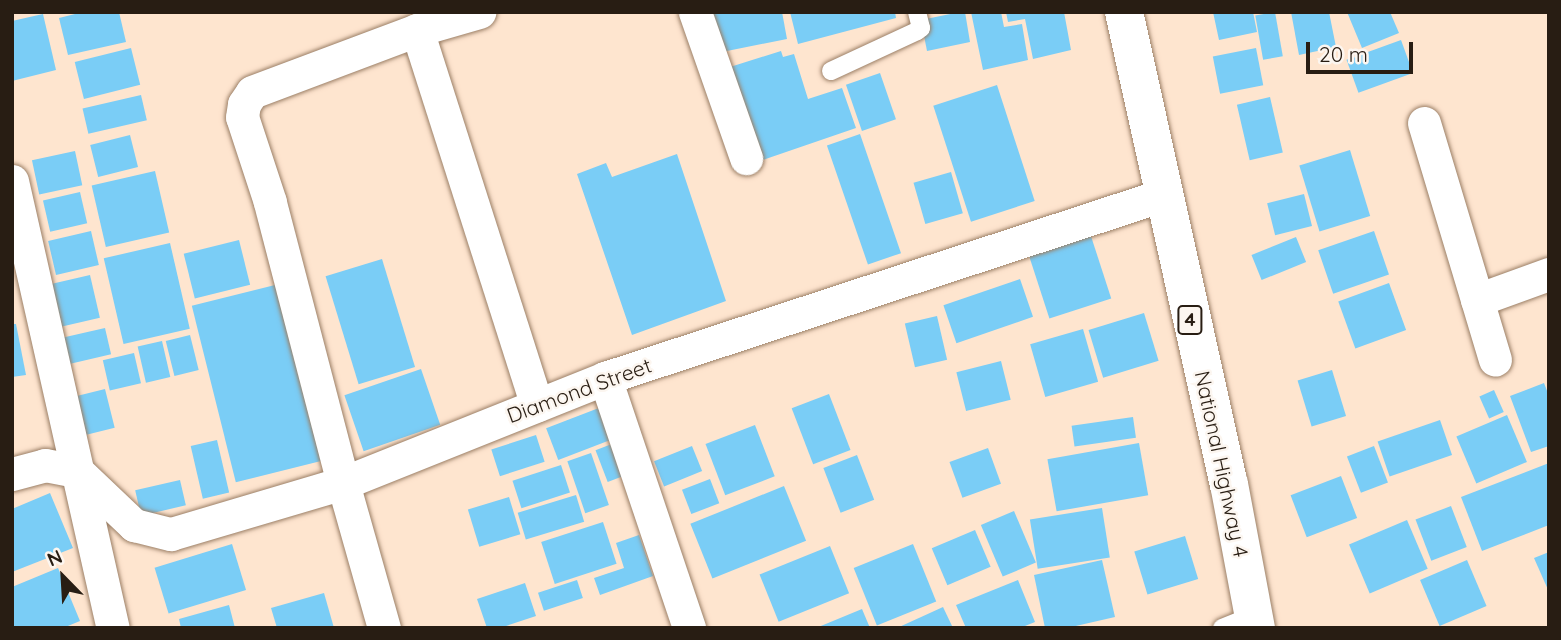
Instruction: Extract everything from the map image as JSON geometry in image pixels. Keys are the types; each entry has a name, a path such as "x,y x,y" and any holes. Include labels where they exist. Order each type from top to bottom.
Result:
{"main road":[{"name":"National Highway 4","path":"1124,12 1229,484 1244,624"}],"street":[{"path":"384,628 342,483 270,202 242,117 244,104 252,92 417,30 479,12"},
{"path":"695,12 746,158"},
{"path":"417,30 537,405"},
{"path":"1424,123 1495,360"},
{"name":"Diamond Street","path":"77,471 134,525 172,534 342,483 605,378 1163,195"},
{"path":"14,200 113,628"},
{"path":"1477,300 1549,274"},
{"path":"605,378 689,628"},
{"path":"12,474 44,465 77,471"}],"lane":[{"path":"831,71 917,31 921,28 916,12"}],"building":[{"path":"83,12 119,12 126,42 68,55 59,18"},
{"path":"709,12 782,12 787,39 717,53"},
{"path":"790,12 895,12 896,18 798,44"},
{"path":"965,12 970,42 927,51 921,20"},
{"path":"971,12 1001,12 1004,27 1022,24 1028,60 983,70"},
{"path":"1006,12 1064,12 1071,50 1033,59 1025,19 1008,22"},
{"path":"1213,12 1253,12 1257,32 1219,40"},
{"path":"1275,12 1283,56 1263,60 1255,15"},
{"path":"1291,12 1329,12 1336,47 1299,55"},
{"path":"1347,12 1390,12 1399,33 1362,48"},
{"path":"43,14 56,70 12,81 12,21"},
{"path":"1401,40 1413,73 1358,93 1346,60"},
{"path":"131,48 140,85 84,99 75,62"},
{"path":"1256,48 1263,85 1220,94 1213,56"},
{"path":"781,51 783,57 794,54 808,99 842,88 856,128 760,161 730,67"},
{"path":"880,73 896,119 862,131 846,85"},
{"path":"997,85 1035,201 971,222 933,106"},
{"path":"141,95 147,120 88,134 83,108"},
{"path":"1270,97 1283,153 1250,160 1237,105"},
{"path":"860,134 901,253 868,265 827,145"},
{"path":"130,135 138,167 98,177 90,145"},
{"path":"1350,150 1370,216 1319,231 1299,165"},
{"path":"75,151 82,185 39,194 32,160"},
{"path":"677,154 726,301 632,335 577,174 606,163 612,177"},
{"path":"155,171 169,232 106,247 92,186"},
{"path":"951,172 963,213 925,224 914,183"},
{"path":"80,192 87,223 50,232 43,201"},
{"path":"1304,194 1312,226 1275,235 1267,203"},
{"path":"1089,230 1111,298 1049,319 1027,250"},
{"path":"91,231 99,265 56,275 48,241"},
{"path":"1374,231 1389,274 1333,294 1318,250"},
{"path":"1296,237 1306,262 1262,280 1251,255"},
{"path":"239,240 250,285 195,298 184,254"},
{"path":"170,243 190,329 124,344 104,258"},
{"path":"382,259 415,367 359,384 326,276"},
{"path":"90,275 100,318 60,327 50,284"},
{"path":"1020,279 1033,317 956,343 943,305"},
{"path":"283,283 327,460 236,482 192,306"},
{"path":"1389,283 1406,330 1355,348 1338,301"},
{"path":"1144,313 1159,361 1103,378 1089,330"},
{"path":"937,316 947,360 915,367 905,323"},
{"path":"12,324 16,324 26,375 12,377"},
{"path":"105,328 111,354 67,364 61,338"},
{"path":"1083,329 1098,382 1045,397 1030,344"},
{"path":"190,335 199,370 174,376 166,341"},
{"path":"162,341 170,377 146,383 138,347"},
{"path":"134,353 141,383 110,390 103,360"},
{"path":"1001,361 1011,400 966,411 956,372"},
{"path":"421,369 440,425 364,451 344,395"},
{"path":"1332,370 1346,416 1312,426 1298,381"},
{"path":"1544,383 1549,396 1549,446 1531,452 1510,396"},
{"path":"105,389 115,428 87,435 77,396"},
{"path":"1494,390 1504,412 1489,418 1479,397"},
{"path":"829,394 851,450 813,464 792,408"},
{"path":"604,406 616,438 558,460 546,428"},
{"path":"1507,415 1527,462 1476,483 1456,436"},
{"path":"1133,417 1136,438 1075,446 1072,426"},
{"path":"1440,420 1452,455 1390,476 1378,441"},
{"path":"755,425 775,476 725,495 706,444"},
{"path":"536,435 545,462 500,476 491,450"},
{"path":"217,440 229,493 203,499 191,446"},
{"path":"617,442 629,474 608,482 596,450"},
{"path":"1139,443 1148,495 1057,511 1047,459"},
{"path":"692,446 702,471 664,486 654,461"},
{"path":"1374,446 1388,482 1361,493 1347,456"},
{"path":"988,448 1001,484 962,498 949,462"},
{"path":"591,453 609,505 585,513 567,461"},
{"path":"857,455 874,500 841,513 823,468"},
{"path":"1549,463 1549,525 1482,551 1461,497"},
{"path":"561,465 570,493 521,508 512,481"},
{"path":"1341,476 1357,518 1307,537 1291,495"},
{"path":"710,479 719,503 691,514 682,490"},
{"path":"180,480 186,505 141,516 135,490"},
{"path":"784,486 806,541 712,579 690,524"},
{"path":"50,493 73,548 12,572 12,509"},
{"path":"576,495 584,522 526,540 518,513"},
{"path":"509,497 520,534 479,547 468,510"},
{"path":"1451,506 1467,547 1431,561 1416,520"},
{"path":"1102,508 1110,557 1038,569 1030,519"},
{"path":"1014,511 1036,563 1003,577 981,525"},
{"path":"1407,520 1428,569 1370,593 1349,545"},
{"path":"603,522 617,564 555,584 541,542"},
{"path":"975,530 991,567 947,585 932,548"},
{"path":"639,535 653,576 600,595 594,578 624,568 616,543"},
{"path":"1185,536 1198,579 1147,595 1134,551"},
{"path":"232,544 246,590 169,614 155,568"},
{"path":"913,544 936,601 877,625 854,568"},
{"path":"830,546 849,593 779,622 760,574"},
{"path":"1549,552 1549,592 1534,558"},
{"path":"1102,560 1115,617 1067,628 1045,628 1034,575"},
{"path":"1467,560 1487,606 1440,626 1420,580"},
{"path":"58,568 80,621 63,628 12,628 12,587"},
{"path":"577,580 583,598 544,611 538,593"},
{"path":"1018,580 1035,622 1020,628 966,628 956,605"},
{"path":"525,583 536,616 500,628 487,628 477,599"},
{"path":"324,593 334,628 277,628 271,608"},
{"path":"229,605 235,628 181,628 179,619"},
{"path":"943,607 953,628 897,628"},
{"path":"862,609 870,628 816,628"}]}
